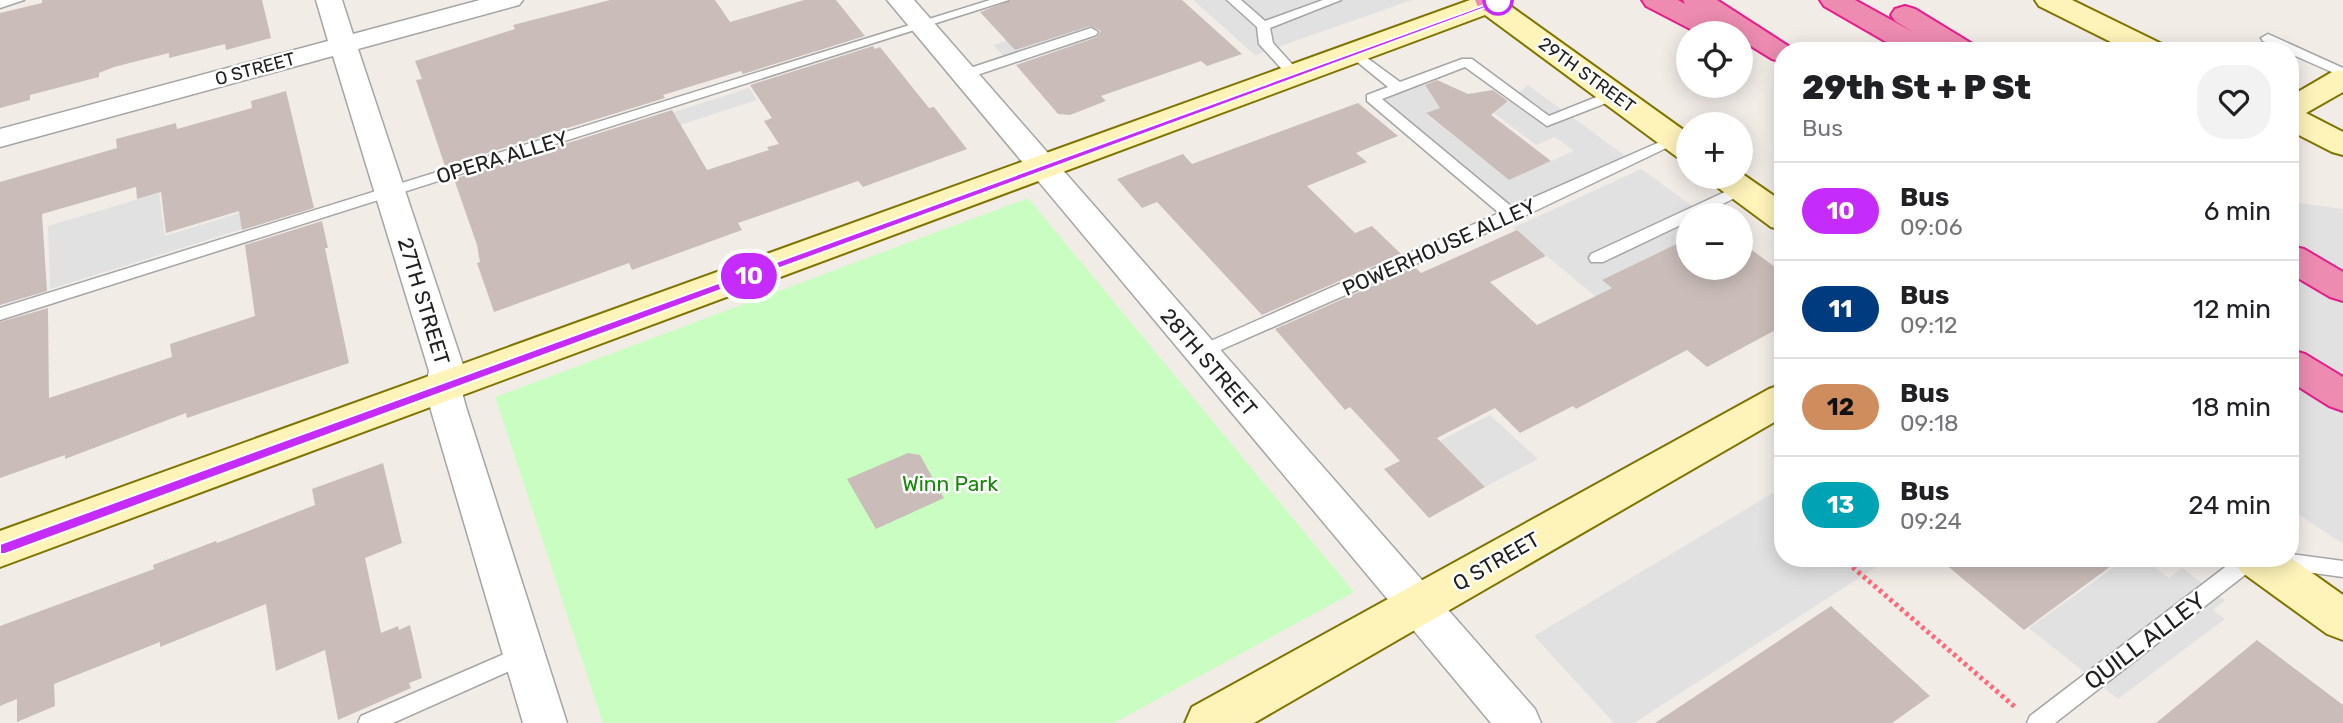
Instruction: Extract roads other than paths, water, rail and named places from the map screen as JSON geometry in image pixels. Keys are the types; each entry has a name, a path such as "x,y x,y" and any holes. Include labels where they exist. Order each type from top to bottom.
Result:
{"highway":[{"path":"1656,0 1697,21"},
{"path":"1697,0 1774,47"},
{"path":"1834,0 1908,42"},
{"path":"1882,0 1949,42"},
{"path":"1753,50 1774,61"},
{"path":"2299,263 2343,288"},
{"path":"2299,368 2343,396"}],"main road":[{"path":"2049,0 2135,42"},
{"path":"0,549 1043,168 1490,1"},
{"name":"29TH STREET","path":"1490,1 1676,141"},
{"path":"2299,104 2343,79"},
{"path":"2299,122 2343,145"},
{"path":"1742,189 1774,212"},
{"name":"Q STREET","path":"1209,723 1774,404"},
{"path":"2267,567 2343,620"}],"street":[{"name":"27TH STREET","path":"328,0 447,371 443,388 545,723"},
{"name":"O STREET","path":"0,138 510,0"},
{"name":"28TH STREET","path":"911,13 1519,723"}],"lane":[{"path":"0,4 18,0"},
{"name":"OPERA ALLEY","path":"0,314 112,273 390,192 911,13 1003,0"},
{"path":"1233,0 1263,26 1266,44 1295,75"},
{"path":"1263,26 1335,0"},
{"path":"963,75 1091,33"},
{"path":"2267,38 2276,42"},
{"path":"1355,53 1398,88"},
{"path":"2299,53 2343,73"},
{"path":"1512,215 1372,98 1467,62 1547,122 1614,95"},
{"name":"POWERHOUSE ALLEY","path":"1201,352 1512,215 1676,147"},
{"path":"1597,258 1723,189"},
{"path":"2299,563 2343,569"},
{"name":"QUILL ALLEY","path":"2031,718 2241,567"},
{"path":"369,723 524,654"}],"park label":[{"name":"Winn Park","path":"950,483"}]}
